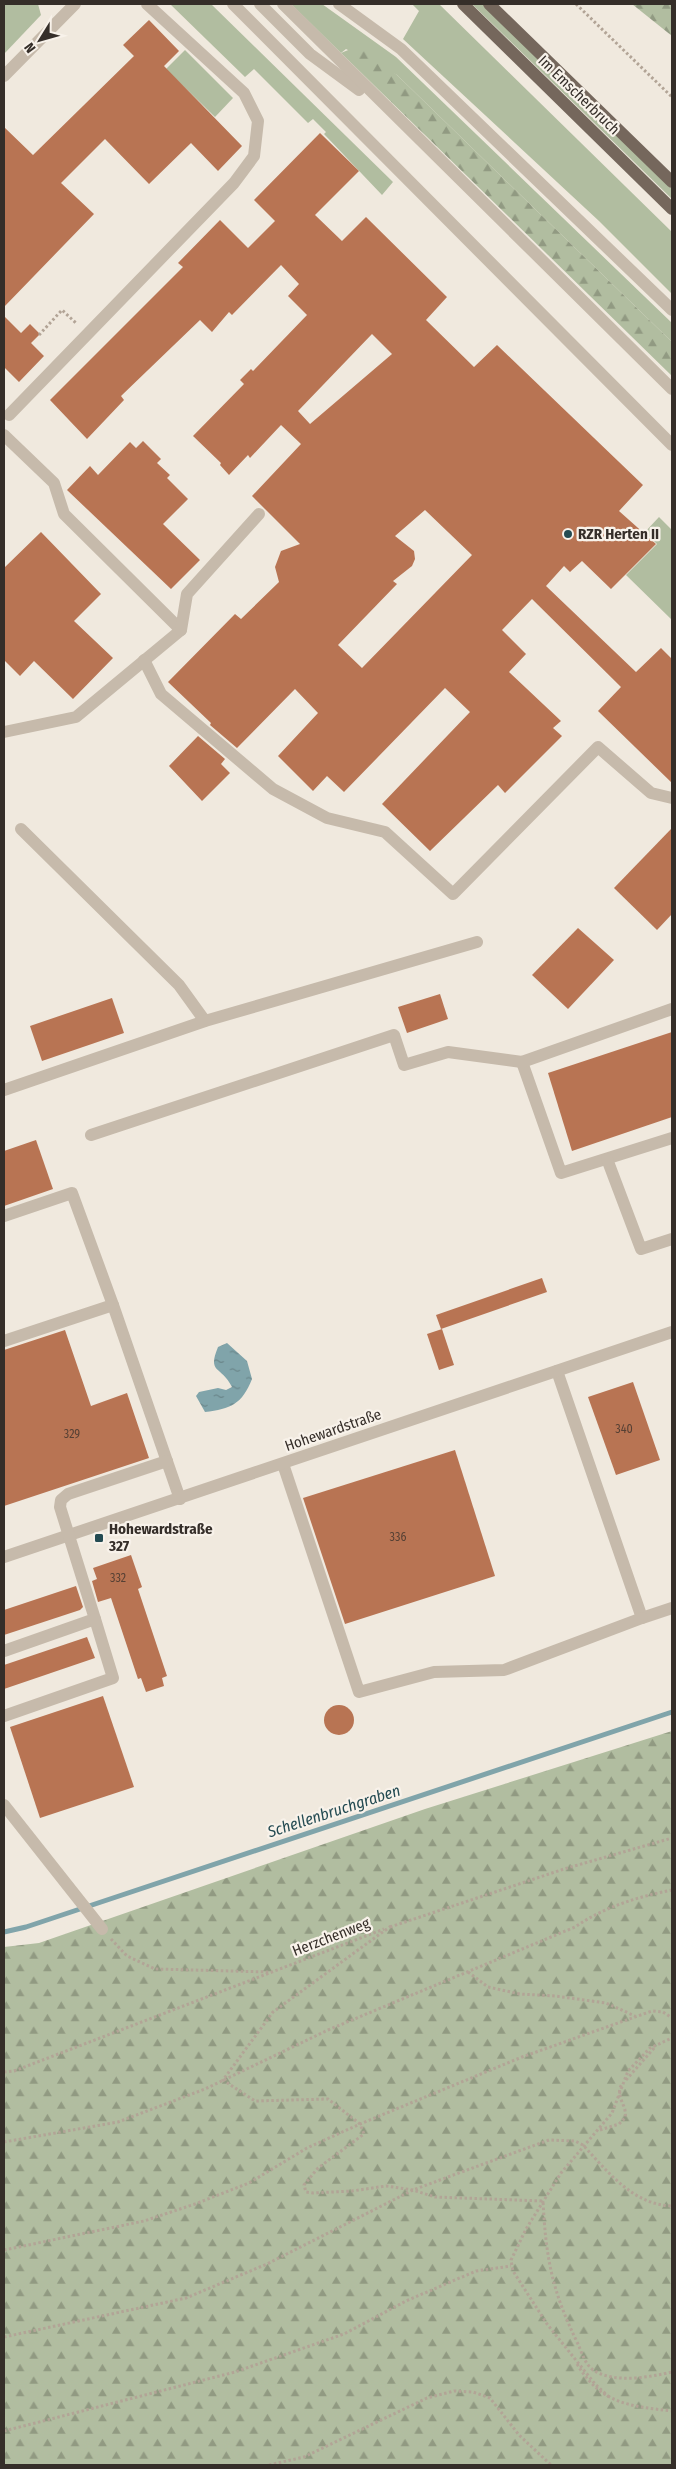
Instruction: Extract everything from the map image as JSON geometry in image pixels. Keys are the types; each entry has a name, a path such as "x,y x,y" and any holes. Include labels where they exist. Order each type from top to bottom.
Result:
{"main road":[{"name":"Im Emscherbruch","path":"463,4 672,209"},
{"name":"Im Emscherbruch","path":"490,4 672,182"}],"street":[{"path":"4,76 74,4"},
{"path":"5,415 234,184 254,156 258,121 244,93 147,4"},
{"path":"233,4 672,445"},
{"path":"260,4 310,54 406,127"},
{"path":"283,4 672,389"},
{"path":"338,4 401,49 672,310"},
{"path":"4,435 54,483 64,514 180,630"},
{"path":"4,732 76,717 180,630 187,594 258,514"},
{"path":"144,660 161,694 273,790 327,818 385,832 453,894 598,746 651,793 672,798"},
{"path":"21,829 179,985 205,1022"},
{"path":"4,1090 205,1022 477,942"},
{"path":"91,1135 394,1034 404,1065 448,1052 522,1062 672,1009"},
{"path":"522,1062 560,1174 672,1138"},
{"path":"607,1159 642,1250 672,1239"},
{"path":"4,1216 72,1193 180,1499"},
{"path":"4,1341 113,1305"},
{"name":"Hohewardstraße","path":"4,1557 672,1332"},
{"path":"557,1371 642,1618"},
{"path":"4,1716 113,1678 60,1507 61,1500 68,1494 167,1461"},
{"path":"283,1464 294,1502 359,1692 434,1672 504,1670 672,1608"},
{"path":"4,1651 95,1618"},
{"path":"4,1805 102,1929"}],"path":[{"path":"576,4 672,97"},
{"path":"39,335 62,310 87,333"},
{"name":"Herzchenweg","path":"4,2072 14,2071 391,1926 564,1869 672,1838"},
{"path":"4,2142 118,2122 223,2080 328,2030 575,1927 591,1916 637,1897 672,1890"},
{"path":"223,2080 273,2012 391,1926"},
{"path":"102,1929 127,1956 155,1969 273,1972"},
{"path":"468,1972 488,1987 520,1994 556,1996 606,2003 635,2016"},
{"path":"4,2250 144,2221 195,2204 249,2183 307,2148 360,2124 522,2057 652,2011 663,2012 672,2018"},
{"path":"609,2397 595,2384 546,2324 511,2266 514,2251 543,2201 583,2145 597,2132 612,2113 628,2071 637,2060 657,2044 672,2038"},
{"path":"223,2080 255,2101 328,2099 360,2124 364,2134 318,2168 304,2185 306,2192 352,2191 386,2186 413,2190 435,2197 543,2201"},
{"path":"597,2132 619,2124 625,2118 625,2106 619,2097"},
{"path":"4,2337 186,2298 267,2264 413,2190 549,2140 574,2141 583,2145 625,2188 640,2198 663,2206 672,2206"},
{"path":"543,2201 546,2257 552,2281 568,2328 587,2365 602,2373 622,2377 653,2376 672,2372"},
{"path":"4,2431 72,2412 128,2401 244,2370 344,2334 406,2300 476,2271 511,2266"},
{"path":"574,2359 595,2389 609,2397 638,2407 672,2411"},
{"path":"269,2465 304,2457 427,2398 454,2391 473,2392 490,2398 519,2435 551,2465"}],"green space":[{"path":"4,4 38,4 41,15 4,54"},
{"path":"170,4 211,4 393,182 382,195 324,134 326,132 313,119 308,123 254,69 245,77"},
{"path":"291,4 322,4 396,57 672,323 672,342 397,75 346,49 341,53"},
{"path":"412,4 439,4 672,232 672,294 599,221 403,39 419,11"},
{"path":"472,4 483,4 672,189 672,199"},
{"path":"632,4 672,4 672,36"},
{"path":"353,48 371,55 397,75 672,342 672,376 341,53"},
{"path":"185,50 233,98 215,117 166,69"},
{"path":"659,517 672,530 672,620 626,575 657,544 645,532"},
{"path":"672,1731 672,2465 4,2465 4,1947 39,1943 425,1809"}],"water":[{"path":"227,1343 247,1361 252,1379 240,1400 235,1404 205,1412 196,1396 199,1392 218,1388 226,1390 232,1387 224,1375 217,1369 214,1362 218,1347"}],"building":[{"path":"149,20 179,51 164,66 242,146 218,171 191,143 149,184 105,139 61,183 94,214 4,307 4,127 33,155 134,56 123,45"},
{"name":"RZR Herten II","path":"320,133 359,171 315,215 342,241 366,217 447,297 426,320 474,367 497,345 643,485 619,511 656,544 611,589 582,561 570,572 564,566 546,586 636,672 661,648 672,659 672,783 598,711 621,687 532,599 502,630 526,654 509,672 561,721 553,728 562,736 505,793 498,785 430,851 382,804 470,712 445,688 344,792 327,776 313,791 278,756 318,713 295,689 237,748 210,725 211,723 168,682 235,614 241,619 279,582 275,567 281,551 300,544 252,496 301,444 281,425 250,458 248,455 229,475 220,465 221,463 193,436 244,384 240,380 251,369 253,371 307,315 288,296 299,284 281,265 232,315 229,312 212,332 200,320 121,396 124,400 87,439 50,400 183,267 178,263 220,220 248,248 275,221 254,200","holes":["372,334 392,354 310,424 298,411","425,510 472,555 362,668 338,645 397,584 393,581 412,566 415,559 414,551 395,536"]},
{"path":"4,316 21,333 30,324 40,334 31,343 44,356 19,382 4,367"},
{"path":"143,441 161,459 157,463 170,475 167,478 188,499 163,524 200,560 171,589 67,490 90,466 98,475 130,442 136,448"},
{"path":"41,532 101,594 74,621 113,658 73,699 34,661 20,676 4,660 4,568"},
{"path":"198,736 225,759 221,764 230,773 202,801 169,766"},
{"path":"672,828 672,914 657,930 614,888"},
{"path":"578,928 614,960 568,1009 532,975"},
{"path":"440,994 448,1019 407,1033 398,1007"},
{"path":"112,998 124,1033 42,1061 30,1026"},
{"path":"672,1032 672,1117 572,1151 548,1073"},
{"path":"36,1140 53,1189 4,1206 4,1151"},
{"path":"542,1278 547,1292 441,1329 436,1315"},
{"path":"442,1329 454,1365 439,1370 427,1334"},
{"path":"65,1330 91,1406 127,1393 149,1458 4,1506 4,1350"},
{"path":"633,1382 660,1460 616,1475 588,1397"},
{"path":"455,1450 495,1576 345,1624 303,1498"},
{"path":"131,1555 142,1587 138,1589 167,1676 162,1678 164,1686 146,1692 141,1678 138,1679 111,1598 98,1602 92,1581 97,1579 93,1568"},
{"path":"76,1586 83,1607 80,1610 4,1635 4,1610"},
{"path":"87,1637 95,1658 4,1689 4,1665"},
{"path":"103,1696 134,1787 40,1818 10,1727"},
{"path":"339,1705 350,1709 354,1720 350,1731 339,1735 328,1731 324,1720 328,1709"}],"waterway":[{"name":"Schellenbruchgraben","path":"4,1932 26,1927 672,1712"}],"place":[{"name":"RZR Herten II","path":"568,534"},
{"name":"Hohewardstraße 327","path":"99,1538"}]}
